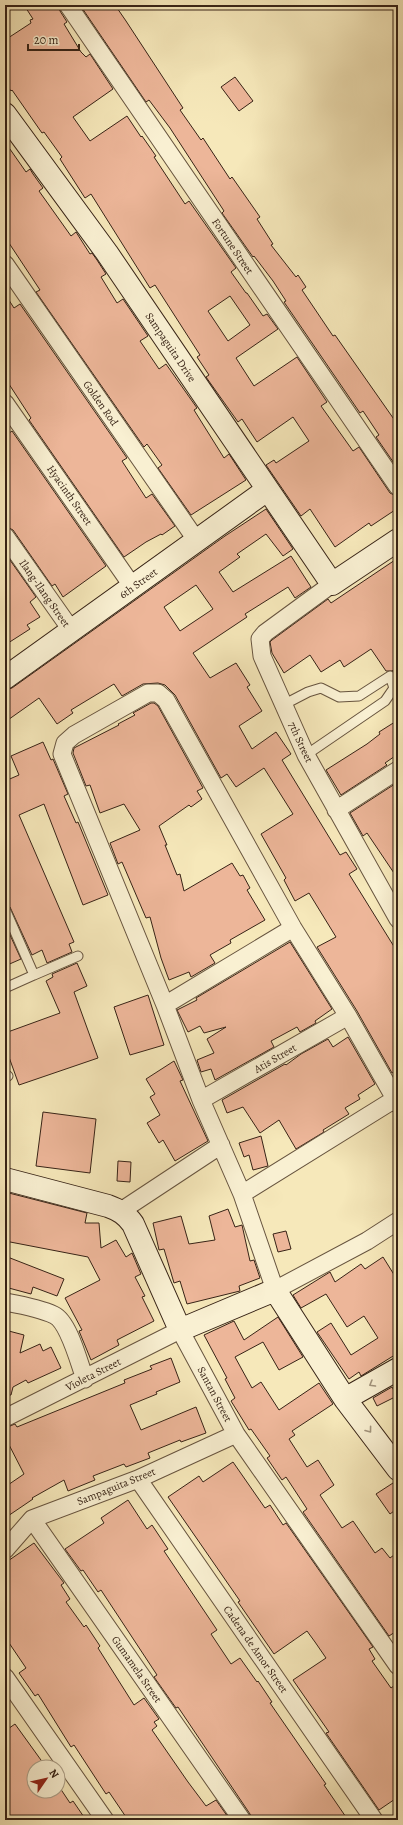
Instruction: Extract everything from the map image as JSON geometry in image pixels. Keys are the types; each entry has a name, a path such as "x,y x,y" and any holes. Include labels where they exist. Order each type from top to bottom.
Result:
{"street":[{"name":"Fortune Street","path":"68,5 398,488"},
{"name":"Sampaguita Drive","path":"5,114 107,253 332,584"},
{"name":"Golden Rod","path":"5,264 197,541"},
{"name":"Hyacinth Street","path":"5,403 133,587"},
{"name":"6th Street","path":"6,674 72,631 267,490"},
{"name":"Ilang-Ilang Street","path":"5,536 72,631"},
{"path":"332,584 398,540"},
{"name":"7th Street","path":"332,584 272,626 260,640 262,656 306,755 398,919"},
{"path":"242,1194 397,1101 348,1016 293,928 166,700 158,693 148,693 74,735 65,743 62,754 166,1005 201,1100 242,1194 275,1290 345,1399 398,1469"},
{"path":"336,810 398,770"},
{"path":"166,1005 293,928"},
{"name":"Atis Street","path":"201,1100 348,1016"},
{"path":"5,1179 121,1211 221,1145"},
{"name":"Santan Street","path":"121,1211 133,1224 180,1330 236,1434 398,1666"},
{"path":"180,1330 275,1290 366,1241 398,1221"},
{"path":"5,1302 44,1311 54,1315 60,1320 65,1328 85,1379"},
{"name":"Violeta Street","path":"5,1418 180,1330"},
{"path":"345,1399 398,1369"},
{"name":"Sampaguita Street","path":"5,1550 32,1519 138,1479 236,1434"},
{"name":"Cadena de Amor Street","path":"138,1479 374,1820"},
{"name":"Gumamela Street","path":"32,1519 242,1820"},
{"path":"5,1677 105,1820"}],"lane":[{"path":"283,705 308,692 321,688 339,696 359,696 390,676 394,688 385,701 306,755"},
{"path":"5,909 34,975"},
{"path":"5,988 78,956"}],"building":[{"path":"24,5 58,5 67,22 64,24 81,52 86,57 90,54 113,89 73,117 90,141 127,116 156,156 154,157 185,204 189,201 236,268 231,272 263,316 267,314 278,329 236,358 254,386 297,357 327,402 321,406 353,451 359,447 390,493 398,497 398,508 371,526 369,523 335,547 310,509 301,516 266,465 274,460 276,463 309,441 293,417 257,442 242,419 238,422 206,377 209,375 197,357 200,355 155,285 150,288 91,194 85,198 60,159 62,157 44,132 42,133 12,90 11,91 5,83 5,40 31,23 30,20 33,19","holes":["230,296 250,325 228,341 208,311"]},
{"path":"80,5 115,5 126,21 183,108 180,110 201,140 203,138 230,179 232,177 260,217 257,219 273,244 271,245 296,277 298,275 306,287 302,290 333,336 335,335 398,425 398,469 376,437 379,435 363,411 360,413 284,302 286,301 273,281 254,256 253,257 222,213 224,211 170,128 149,100 146,102"},
{"path":"235,77 253,101 239,111 221,87"},
{"path":"5,142 26,172 30,169 43,188 39,191 71,236 76,232 90,254 92,253 97,260 106,274 101,277 117,303 123,299 148,336 140,341 159,369 166,364 197,408 194,410 224,458 229,454 246,480 191,515 158,468 162,465 147,444 144,447 36,292 40,290 5,237"},
{"path":"5,294 14,308 20,304 127,458 122,461 146,498 152,494 175,526 162,535 161,534 146,542 124,557 29,420 31,418 5,378"},
{"path":"12,431 106,566 63,597 55,584 52,586 13,530 5,526 5,436"},
{"path":"266,509 293,549 283,556 266,534 237,554 240,557 219,572 233,592 291,556 311,587 295,598 288,587 245,614 247,617 193,653 210,678 236,663 250,685 247,687 262,711 239,726 252,749 276,732 291,754 282,760 340,855 346,852 357,869 349,874 398,953 398,1070 392,1073 357,1011 317,947 336,937 309,893 295,901 284,880 286,878 261,834 293,814 264,768 236,787 227,774 221,778 175,695 165,685 158,683 143,684 122,696 114,684 71,710 73,713 57,724 39,698 5,722 5,690 12,688 225,536","holes":["196,585 213,609 180,631 164,607"]},
{"path":"5,553 36,597 30,602 40,617 27,625 30,629 5,645"},
{"path":"398,558 398,667 392,671 386,671 371,649 344,667 340,660 321,672 310,655 284,673 272,653 270,642 328,599 331,603"},
{"path":"151,703 158,706 203,788 197,791 202,799 191,807 189,805 159,826 177,875 180,874 184,891 232,863 240,876 243,875 250,888 247,890 265,920 230,940 231,943 210,955 215,963 191,977 189,972 169,980 161,958 150,917 146,918 122,862 118,864 110,843 140,830 124,804 100,813 90,785 86,786 73,753 74,748 119,725 118,724 135,715 133,713"},
{"path":"398,720 398,754 385,763 387,765 341,795 326,770 367,744 380,734 379,732"},
{"path":"43,742 51,760 53,759 68,794 64,796 76,823 78,822 108,895 83,905 44,804 19,815 74,942 69,944 72,952 47,963 42,950 32,955 10,907 5,903 5,781 19,775 11,756"},
{"path":"398,782 398,879 367,833 363,836 350,813"},
{"path":"5,924 21,959 5,966"},
{"path":"290,942 332,1009 315,1021 316,1023 300,1032 297,1027 271,1041 274,1047 215,1080 211,1069 201,1072 197,1060 214,1053 207,1039 226,1027 204,1033 200,1026 188,1032 177,1010 197,1000 196,998"},
{"path":"77,963 87,986 74,992 98,1058 19,1085 5,1046 5,1033 60,1013 46,981 53,977 52,974"},
{"path":"148,995 164,1045 130,1055 114,1007"},
{"path":"348,1037 375,1084 358,1095 360,1099 345,1108 349,1114 323,1130 324,1132 296,1149 279,1120 260,1133 243,1107 227,1113 222,1100 285,1064 286,1065 301,1054 328,1039 333,1047"},
{"path":"174,1061 183,1080 180,1081 208,1141 175,1161 163,1140 159,1143 147,1123 160,1115 150,1097 155,1094 146,1079"},
{"path":"43,1112 96,1119 90,1173 36,1166"},
{"path":"261,1136 268,1166 253,1170 249,1155 244,1157 239,1143"},
{"path":"118,1161 131,1162 130,1182 117,1181"},
{"path":"5,1192 87,1213 85,1223 99,1223 101,1248 116,1240 126,1257 132,1253 141,1274 135,1277 145,1296 142,1297 154,1321 117,1340 119,1345 91,1360 79,1331 82,1330 65,1298 100,1280 88,1257 5,1241"},
{"path":"228,1209 235,1227 242,1225 250,1261 254,1260 260,1278 239,1286 240,1291 187,1304 180,1281 174,1283 164,1249 159,1250 153,1223 181,1216 189,1244 215,1240 209,1216"},
{"path":"286,1231 291,1249 278,1252 273,1234"},
{"path":"5,1256 64,1279 57,1296 33,1287 31,1294 5,1287"},
{"path":"383,1257 398,1281 398,1353 361,1376 359,1372 349,1379 317,1332 331,1323 351,1355 378,1338 364,1316 347,1327 326,1294 301,1308 293,1295 330,1272 335,1282 361,1264 365,1269"},
{"path":"278,1317 303,1357 279,1370 263,1342 235,1357 252,1388 261,1382 279,1410 319,1383 333,1404 292,1431 295,1435 289,1439 307,1467 318,1460 334,1485 320,1495 342,1528 353,1521 375,1553 382,1548 390,1558 398,1552 398,1630 389,1636 303,1512 307,1509 286,1477 282,1480 267,1458 270,1456 251,1429 249,1430 231,1401 235,1398 225,1379 227,1378 204,1335 234,1321 244,1340"},
{"path":"5,1330 24,1335 20,1353 40,1344 43,1351 51,1347 61,1368 28,1383 26,1380 13,1387 11,1395 5,1395"},
{"path":"171,1358 180,1382 156,1392 157,1394 130,1405 141,1430 196,1407 206,1433 181,1442 180,1440 148,1453 150,1458 126,1467 124,1464 93,1476 95,1480 68,1491 64,1480 32,1498 33,1499 5,1518 5,1487 24,1474 5,1437 5,1428 15,1424 17,1427 125,1383 124,1380 152,1369 150,1366"},
{"path":"392,1387 397,1396 377,1406 373,1398"},
{"path":"233,1462 265,1508 270,1505 283,1525 286,1523 373,1647 369,1649 375,1659 372,1661 391,1688 398,1683 398,1797 379,1810 326,1733 329,1732 293,1680 326,1658 307,1631 274,1654 238,1602 240,1601 168,1497 199,1476 203,1482"},
{"path":"393,1483 398,1490 398,1508 390,1514 376,1494"},
{"path":"128,1500 147,1529 152,1525 168,1549 164,1551 217,1630 211,1634 231,1664 240,1658 257,1682 258,1681 272,1702 270,1703 326,1784 324,1785 348,1820 252,1820 250,1814 178,1707 176,1708 154,1677 157,1675 101,1590 98,1592 83,1570 81,1571 65,1549 104,1523 101,1518"},
{"path":"34,1543 64,1583 61,1585 70,1599 66,1602 84,1627 86,1625 100,1646 98,1648 134,1705 144,1698 159,1719 154,1722 157,1726 152,1730 188,1782 206,1806 216,1800 230,1820 128,1820 109,1792 106,1794 74,1745 71,1747 38,1694 35,1696 19,1673 26,1668 5,1637 5,1563"},
{"path":"15,1724 40,1759 26,1759 26,1799 66,1799 66,1797 70,1803 73,1801 86,1820 5,1820 5,1731"}]}
